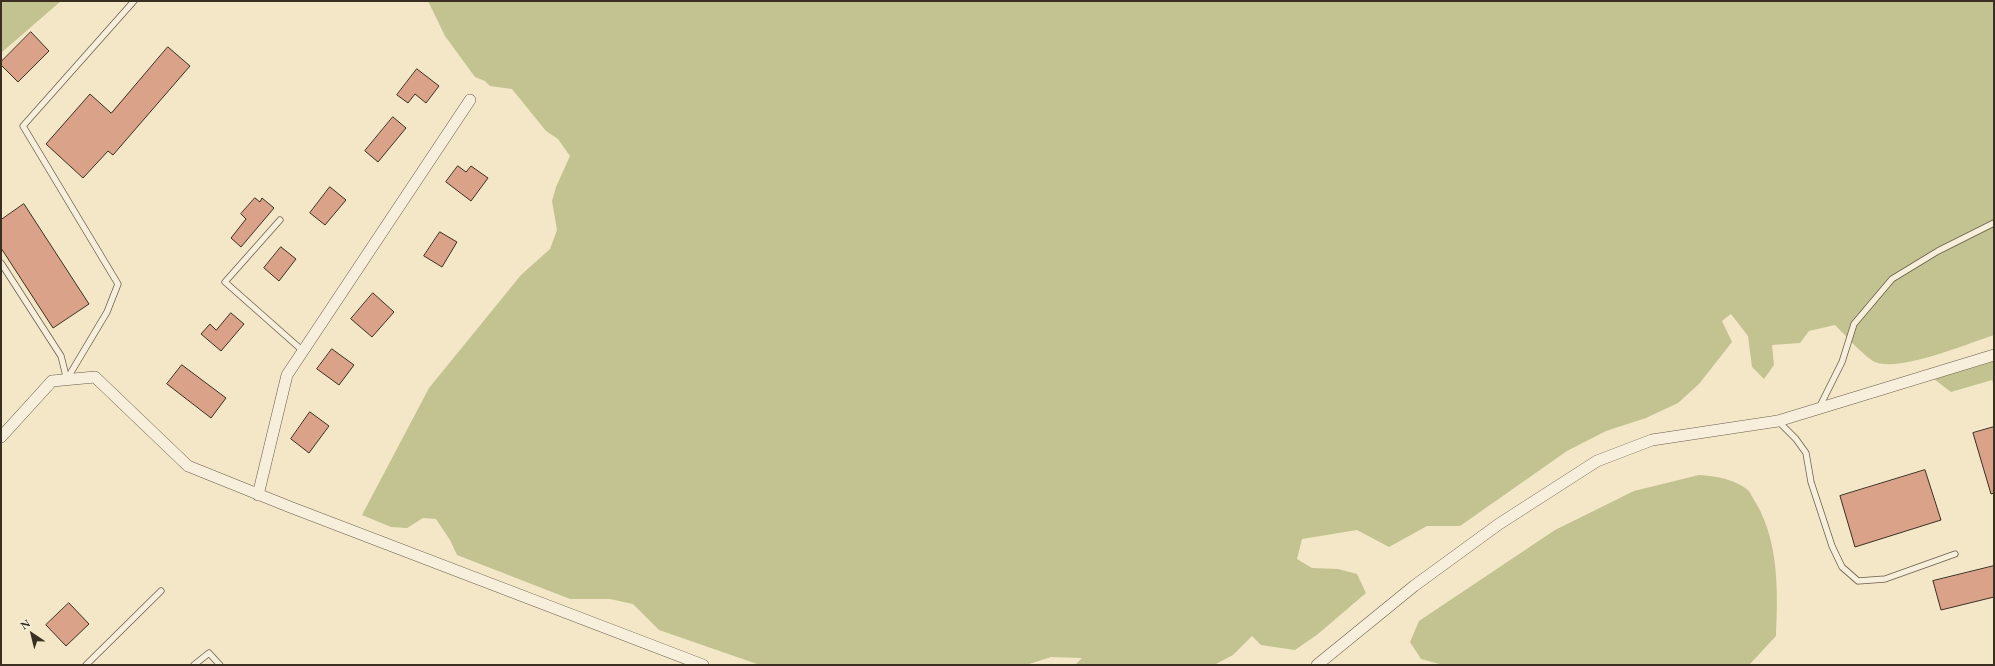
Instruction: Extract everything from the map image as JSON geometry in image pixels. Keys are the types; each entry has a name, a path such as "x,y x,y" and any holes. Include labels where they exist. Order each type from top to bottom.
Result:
{"street":[{"path":"258,494 287,375 470,100"},
{"path":"1317,665 1414,586 1499,524 1597,461 1652,440 1778,421 1994,355"},
{"path":"1,437 52,381 95,377 188,466 703,665"}],"lane":[{"path":"67,380 107,312 118,284 23,126 134,1"},
{"path":"280,220 225,282 303,351"},
{"path":"1818,408 1842,362 1854,324 1892,279 1938,251 1994,223"},
{"path":"1,263 60,356 67,380"},
{"path":"1778,421 1806,453 1811,482 1832,546 1842,567 1858,581 1885,580 1955,554"},
{"path":"86,665 161,591"},
{"path":"194,665 209,653 220,665"}],"green space":[{"path":"1,1 61,1 1,53"},
{"path":"428,1 1994,1 1994,335 1915,361 1898,364 1884,364 1873,361 1869,358 1835,325 1809,331 1800,343 1772,345 1774,365 1764,379 1752,367 1748,336 1731,314 1722,321 1732,342 1699,384 1678,403 1646,418 1606,431 1567,451 1460,526 1427,526 1389,547 1357,530 1302,539 1297,559 1312,568 1338,569 1357,574 1366,593 1318,634 1295,650 1261,645 1252,636 1233,655 1214,665 1075,665 1082,658 1051,657 1026,665 760,665 659,630 633,604 610,599 570,599 457,555 450,540 436,519 423,518 407,528 391,527 362,515 429,388 521,275 550,249 557,230 552,201 556,187 570,156 558,139 546,131 512,89 490,86 485,81 475,77 445,36"},
{"path":"1994,361 1994,387 1992,380 1951,392 1934,379"},
{"path":"1699,475 1725,479 1737,483 1748,490 1764,518 1769,534 1773,551 1777,585 1776,636 1749,665 1443,665 1421,659 1410,642 1419,621 1555,530 1634,491"}],"building":[{"path":"31,32 49,51 18,82 1,65 1,62"},
{"path":"168,47 190,66 113,155 108,151 83,178 46,144 90,94 111,113"},
{"path":"417,69 439,86 426,103 415,94 408,103 397,95"},
{"path":"393,117 406,128 378,162 365,151"},
{"path":"458,166 466,172 471,166 488,178 471,201 446,182"},
{"path":"330,187 346,200 325,225 310,213"},
{"path":"255,198 260,202 262,198 274,208 241,247 231,238 246,219 241,214"},
{"path":"24,204 89,304 53,328 1,248 1,220"},
{"path":"440,232 457,242 442,267 424,256"},
{"path":"281,247 296,259 279,281 264,268"},
{"path":"373,293 394,312 372,337 351,319"},
{"path":"231,313 244,324 221,351 201,334 210,324 216,330"},
{"path":"332,349 354,365 339,385 317,369"},
{"path":"182,365 226,398 211,418 167,384"},
{"path":"310,412 329,426 309,453 291,439"},
{"path":"1994,427 1994,493 1991,494 1973,433"},
{"path":"1925,470 1941,520 1855,547 1840,496"},
{"path":"1994,566 1994,597 1941,610 1933,581"},
{"path":"69,603 89,624 66,646 46,625"}]}
